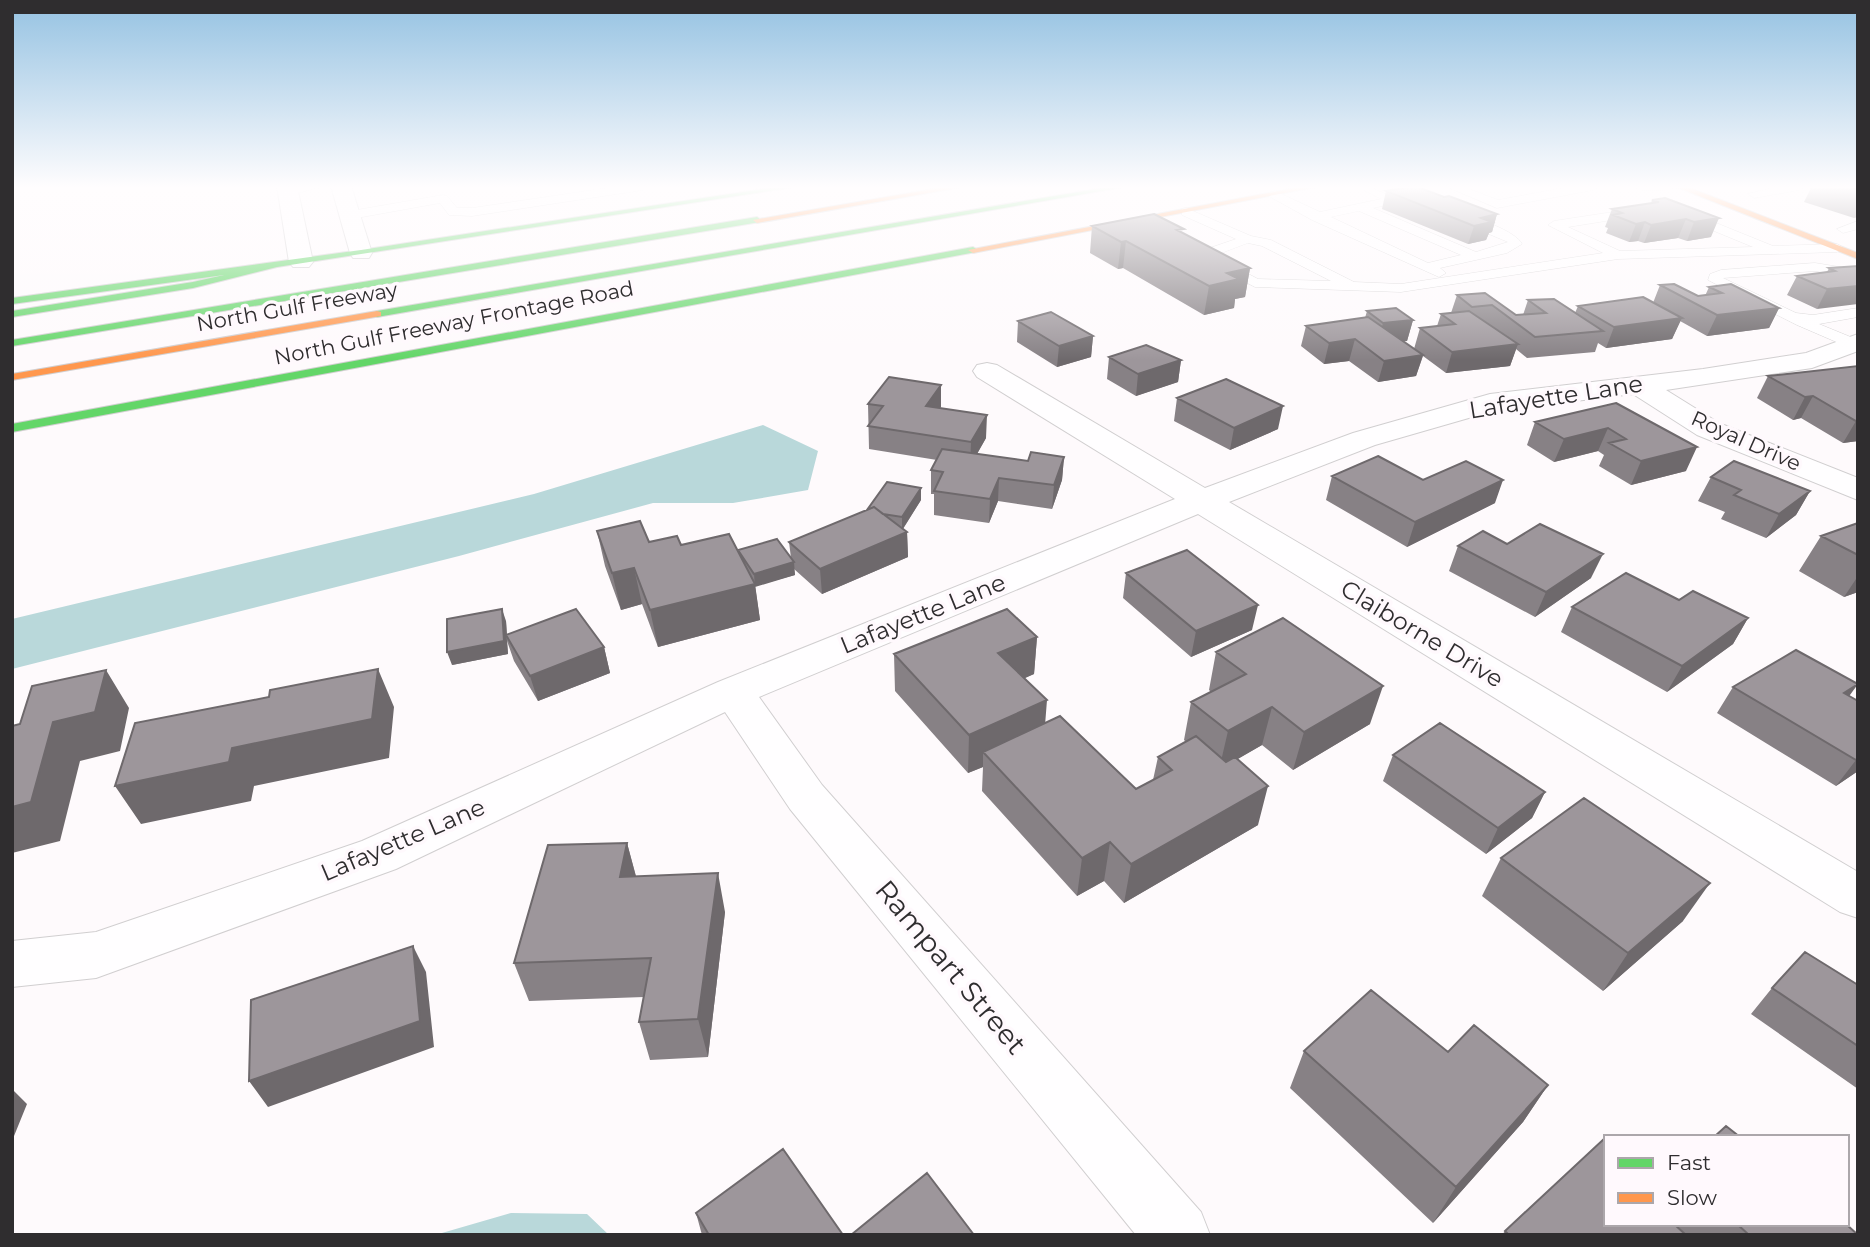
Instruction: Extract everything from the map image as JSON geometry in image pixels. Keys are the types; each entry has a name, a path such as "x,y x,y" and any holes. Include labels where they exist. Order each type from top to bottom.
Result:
{"main road":[{"path":"12,301 418,244"},
{"name":"North Gulf Freeway","path":"12,343 611,244"},
{"name":"North Gulf Freeway","path":"12,377 787,244"},
{"name":"North Gulf Freeway Frontage Road","path":"12,428 1007,244"},
{"path":"1827,244 1858,256"},
{"path":"12,314 193,285 272,266"}],"street":[{"path":"298,244 301,262"},
{"path":"359,244 361,253"},
{"name":"Lafayette Lane","path":"12,964 96,955 379,855 733,692 1202,501 1364,439 1490,403 1812,360 1856,333"},
{"name":"Claiborne Drive","path":"987,371 1858,897"},
{"name":"Royal Drive","path":"1638,384 1708,429 1858,490"},
{"name":"Rampart Street","path":"733,692 806,797 1178,1235"}],"lane":[{"path":"1234,244 1203,256 1255,283 1355,288 1401,288 1618,255 1837,248"},
{"path":"1268,244 1355,288"},
{"path":"1377,244 1456,280"},
{"path":"1447,244 1474,256"},
{"path":"1427,267 1502,250 1515,244"},
{"path":"1595,244 1618,255"},
{"path":"1759,244 1776,251"},
{"path":"1856,333 1792,317 1715,280 1715,277 1815,267 1858,274"},
{"path":"1792,317 1813,320 1856,333"}],"water":[{"path":"763,425 818,451 808,490 733,503 653,503 459,556 12,669 12,619 534,494"},
{"path":"511,1213 587,1214 609,1235 435,1235"}],"building":[{"path":"1132,244 1204,244 1250,268 1227,273 1239,279 1209,286"},
{"path":"1858,266 1858,286 1827,289 1797,276 1835,271 1829,268"},
{"path":"1674,284 1698,296 1722,293 1709,287 1731,284 1779,308 1717,315 1660,285"},
{"path":"1485,293 1516,315 1546,313 1528,300 1554,299 1603,331 1535,337 1492,305 1472,307 1457,295"},
{"path":"1643,297 1682,318 1614,327 1578,306"},
{"path":"1396,308 1413,320 1383,323 1367,311"},
{"path":"1469,311 1518,344 1452,352 1420,328 1455,324 1441,314"},
{"path":"1051,312 1093,336 1059,346 1018,321"},
{"path":"1368,317 1423,355 1384,361 1355,339 1329,343 1306,326"},
{"path":"1146,345 1181,360 1138,374 1109,357"},
{"path":"1858,366 1856,421 1813,396 1805,397 1768,376"},
{"path":"889,377 941,385 926,406 987,415 971,442 868,426 883,406 868,404"},
{"path":"1226,379 1283,406 1234,428 1177,398"},
{"path":"1616,403 1697,447 1641,461 1609,443 1626,439 1608,428 1564,439 1535,422"},
{"path":"942,449 1028,461 1031,452 1064,457 1054,485 999,478 990,499 934,491 943,472 931,470"},
{"path":"1378,456 1423,480 1466,461 1503,480 1415,522 1332,476"},
{"path":"1734,461 1810,491 1779,514 1734,495 1741,490 1711,477"},
{"path":"887,482 921,488 902,517 883,514 874,507 867,510"},
{"path":"874,507 907,532 820,569 789,542"},
{"path":"640,521 649,542 677,536 681,545 729,534 755,584 650,610 634,568 612,573 597,531"},
{"path":"1858,523 1858,555 1821,536"},
{"path":"1540,524 1603,554 1546,592 1458,546 1483,531 1507,544"},
{"path":"777,539 794,562 754,574 738,550"},
{"path":"1187,550 1258,605 1196,631 1126,573"},
{"path":"1626,573 1679,600 1693,591 1748,618 1682,666 1572,607"},
{"path":"502,609 504,641 447,652 447,619"},
{"path":"576,609 604,647 530,676 506,635"},
{"path":"1007,609 1037,637 998,653 1047,700 969,735 894,654"},
{"path":"1283,618 1383,686 1304,732 1272,707 1228,731 1191,702 1246,674 1216,652"},
{"path":"1796,650 1858,684 1844,693 1858,701 1856,760 1733,687"},
{"path":"378,669 372,719 232,748 229,762 115,786 135,723 269,697 270,690"},
{"path":"106,670 95,712 53,722 31,802 12,807 12,726 20,724 32,686"},
{"path":"1060,716 1136,789 1172,770 1158,757 1196,736 1226,762 1235,757 1268,786 1131,864 1110,842 1082,858 983,752"},
{"path":"1440,723 1545,792 1498,828 1393,755"},
{"path":"1584,798 1710,883 1628,953 1501,858"},
{"path":"627,843 620,877 718,873 698,1019 639,1022 651,958 514,963 548,845"},
{"path":"413,946 420,1021 249,1081 251,1000"},
{"path":"1805,952 1858,985 1858,1046 1772,988"},
{"path":"1371,990 1448,1052 1474,1025 1548,1085 1456,1187 1304,1051"},
{"path":"1726,1126 1737,1135 1716,1135"},
{"path":"1604,1139 1604,1226 1676,1226 1686,1235 1509,1235 1505,1231"},
{"path":"783,1149 843,1235 709,1235 696,1213"},
{"path":"927,1173 974,1235 851,1235"},
{"path":"1739,1226 1848,1226 1858,1235 1749,1235"}],"traffic: fast":[{"path":"12,301 418,244"},
{"path":"12,343 610,244"},
{"path":"377,314 785,244"},
{"path":"12,428 973,250"},
{"path":"12,314 193,285 273,266"}],"traffic: slow":[{"path":"973,250 1004,244"},
{"path":"1828,244 1858,256"},
{"path":"12,377 377,314"}]}
